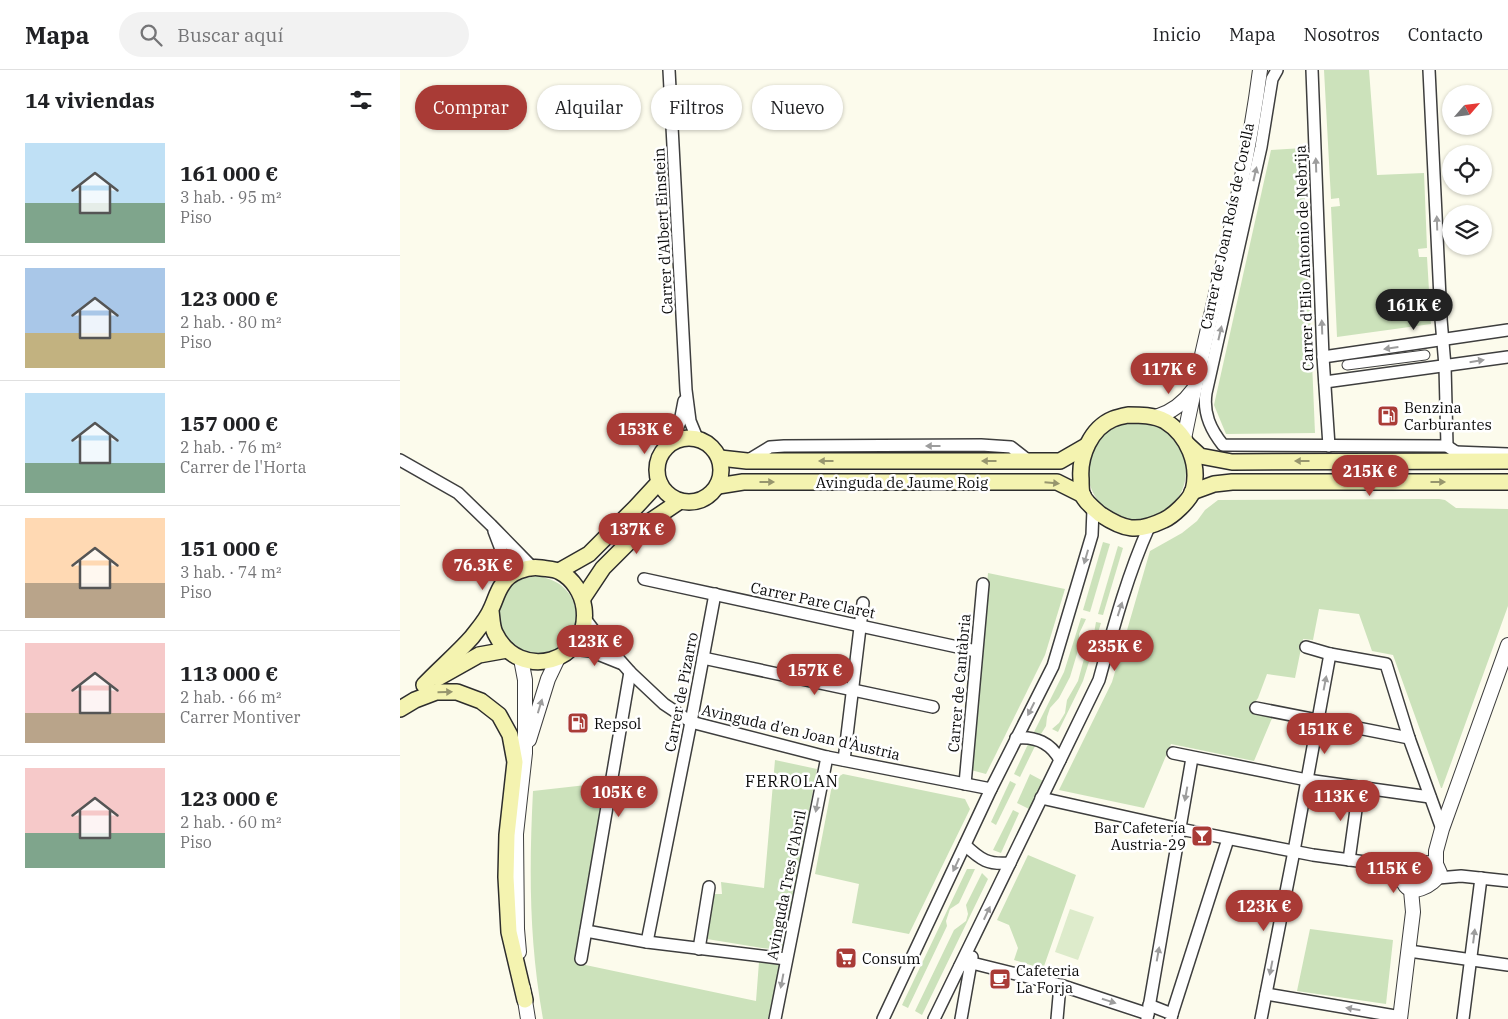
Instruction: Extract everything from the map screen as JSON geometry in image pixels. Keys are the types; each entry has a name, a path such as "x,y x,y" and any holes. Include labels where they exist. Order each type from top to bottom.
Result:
{"main road":[{"path":"1508,461 1232,462 1200,456 1165,421 1156,417 1128,414 1112,419 1095,432 1086,446 1080,470 1082,495 1093,509 1116,524 1134,528 1149,527 1171,517 1192,492 1214,484 1232,482 1508,482"},
{"path":"684,438 697,438 711,445 720,458 722,472 718,486 708,497 695,502 680,501 667,494 659,482 657,467 661,453 672,442 684,438"},
{"path":"1186,442 1192,455 1194,472 1192,492"},
{"name":"Avinguda de Jaume Roig","path":"720,458 747,461 1060,461 1086,446"},
{"path":"559,571 588,554 659,482"},
{"name":"Avinguda de Jaume Roig","path":"718,486 743,482 1057,482 1082,495"},
{"path":"583,598 603,568 649,522 680,501"},
{"path":"424,685 471,638 490,611 502,583 516,572 532,567 559,571 574,582 583,598 586,620 581,636 572,649 558,658 540,662 521,659 507,650 494,633 490,611"},
{"path":"400,700 479,655 507,650"},
{"path":"400,709 415,700 436,692 457,692 481,700 499,715 510,735 515,762 507,835 506,877 509,932 525,1000"}],"street":[{"name":"Carrer d'Albert Einstein","path":"669,70 686,390 690,421 697,438"},
{"path":"1186,442 1194,390 1226,254 1247,151 1260,70"},
{"name":"Carrer de Joan Roís de Corella","path":"1277,70 1272,79 1262,147 1204,406 1208,419 1223,445 1328,446"},
{"name":"Carrer d'Elio Antonio de Nebrija","path":"1312,70 1328,446"},
{"path":"1429,70 1443,340 1451,449"},
{"path":"1323,357 1508,330"},
{"path":"1347,365 1425,355"},
{"path":"1325,382 1508,357"},
{"name":"Carrer d'Albert Einstein","path":"672,442 680,422 686,390"},
{"path":"1156,417 1168,413 1184,402 1194,390"},
{"path":"1328,446 1451,449 1508,454"},
{"path":"1451,449 1469,461"},
{"path":"400,460 458,493 532,567"},
{"path":"883,1019 991,789 1053,666 1092,534 1093,509"},
{"path":"491,524 502,552 502,583"},
{"path":"961,1019 966,965 973,943 1099,680 1139,549 1149,527"},
{"name":"Carrer Pare Claret","path":"644,579 976,651"},
{"name":"Carrer de Cantàbria","path":"965,784 983,584"},
{"name":"Carrer de Pizarro","path":"646,942 691,722 714,594"},
{"path":"844,760 863,603"},
{"name":"Avinguda d'en Joan d'Àustria","path":"586,620 627,668 664,704 691,722 827,757 991,789"},
{"path":"1413,912 1426,887 1434,865 1442,829 1508,645"},
{"path":"1306,647 1330,654 1386,664 1409,738 1442,829"},
{"name":"Avinguda d'en Joan d'Àustria","path":"572,649 590,651 627,668"},
{"path":"1261,1019 1330,654"},
{"path":"525,753 548,679 558,658"},
{"path":"703,658 933,707"},
{"path":"521,659 525,680 525,753 516,834 517,929 528,1019"},
{"path":"581,960 627,668"},
{"path":"1256,708 1409,738"},
{"path":"1016,738 1024,737 1043,742 1055,750 1060,760"},
{"path":"1173,754 1307,780 1430,797"},
{"name":"Avinguda Tres d'Abril","path":"774,1019 827,757"},
{"path":"1148,1013 1192,758"},
{"path":"1349,860 1359,788"},
{"path":"1041,798 1228,839 1388,866 1408,879 1426,887"},
{"path":"966,965 1060,985 1148,1013 1171,1017 1228,839"},
{"path":"965,845 983,860 994,864 1010,863"},
{"path":"1434,865 1461,876 1508,881"},
{"path":"1408,879 1434,865"},
{"path":"1463,1019 1481,878"},
{"path":"1266,994 1400,1018 1413,912 1408,879"},
{"path":"699,949 709,887"},
{"path":"586,931 646,942 786,959"},
{"path":"1409,951 1508,965"},
{"path":"934,1019 966,965"},
{"path":"1057,1019 1060,985"}],"green space":[{"path":"1324,70 1369,70 1377,175 1424,173 1427,248 1418,249 1419,257 1427,257 1431,324 1337,337 1331,207 1340,206 1339,198 1331,199"},
{"path":"1303,148 1315,433 1226,434 1214,405 1271,150"},
{"path":"1137,422 1156,425 1172,436 1183,452 1186,471 1183,490 1172,506 1156,517 1137,520 1118,517 1102,506 1091,490 1088,471 1091,452 1102,436 1118,425"},
{"path":"1218,500 1445,500 1456,508 1508,509 1508,606 1442,788 1393,655 1372,651 1359,614 1319,609 1313,640 1303,639 1295,678 1267,674 1258,698 1249,710 1273,716 1254,761 1171,744 1144,808 1059,790 1112,682 1150,551 1182,533"},
{"path":"1103,542 1110,544 1090,612 1083,610"},
{"path":"1118,546 1123,548 1103,615 1098,614"},
{"path":"988,573 1065,589 1045,655 986,774 971,770"},
{"path":"540,576 564,588 574,604 576,623 568,641 562,648 548,655 527,657 498,633 496,608 503,592 508,587 520,580"},
{"path":"1081,618 1086,619 1079,634 1079,647 1070,677 1059,698 1050,708 1046,726 1041,734 1034,732 1064,672"},
{"path":"1096,622 1101,623 1083,681 1058,732 1052,729 1059,723 1065,713 1067,700 1078,681 1085,655 1093,639"},
{"path":"1029,742 1036,744 1020,777 1014,774"},
{"path":"775,760 817,769 783,950 707,939 713,894 722,894 721,882 764,888"},
{"path":"843,774 965,799 970,809 909,934 852,923 859,884 815,874 833,780"},
{"path":"1030,774 1045,782 1031,810 1017,803"},
{"path":"1010,781 1016,784 996,825 991,822"},
{"path":"604,783 576,963 756,1001 759,962 780,964 768,1019 543,1019 538,990 531,905 533,791"},
{"path":"1013,810 1019,813 1001,853 993,850"},
{"path":"1028,855 1076,875 1043,969 1014,960 1018,948 1009,925 997,920"},
{"path":"967,869 975,869 959,903 950,909 946,921 947,926 908,1008 902,1005"},
{"path":"982,873 988,879 922,1015 915,1011 954,930 966,921 968,914 966,905"},
{"path":"1070,909 1094,917 1078,960 1055,952"},
{"path":"1310,929 1393,940 1386,1004 1297,991"}],"place":[{"name":"Benzina Carburantes","path":"1388,416"},
{"name":"Repsol","path":"578,723"},
{"name":"Bar Cafetería Austria-29","path":"1202,836"},
{"name":"Consum","path":"846,958"},
{"name":"Cafeteria La Forja","path":"1000,979"}],"district":[{"name":"FERROLAN","path":"792,781"}]}
